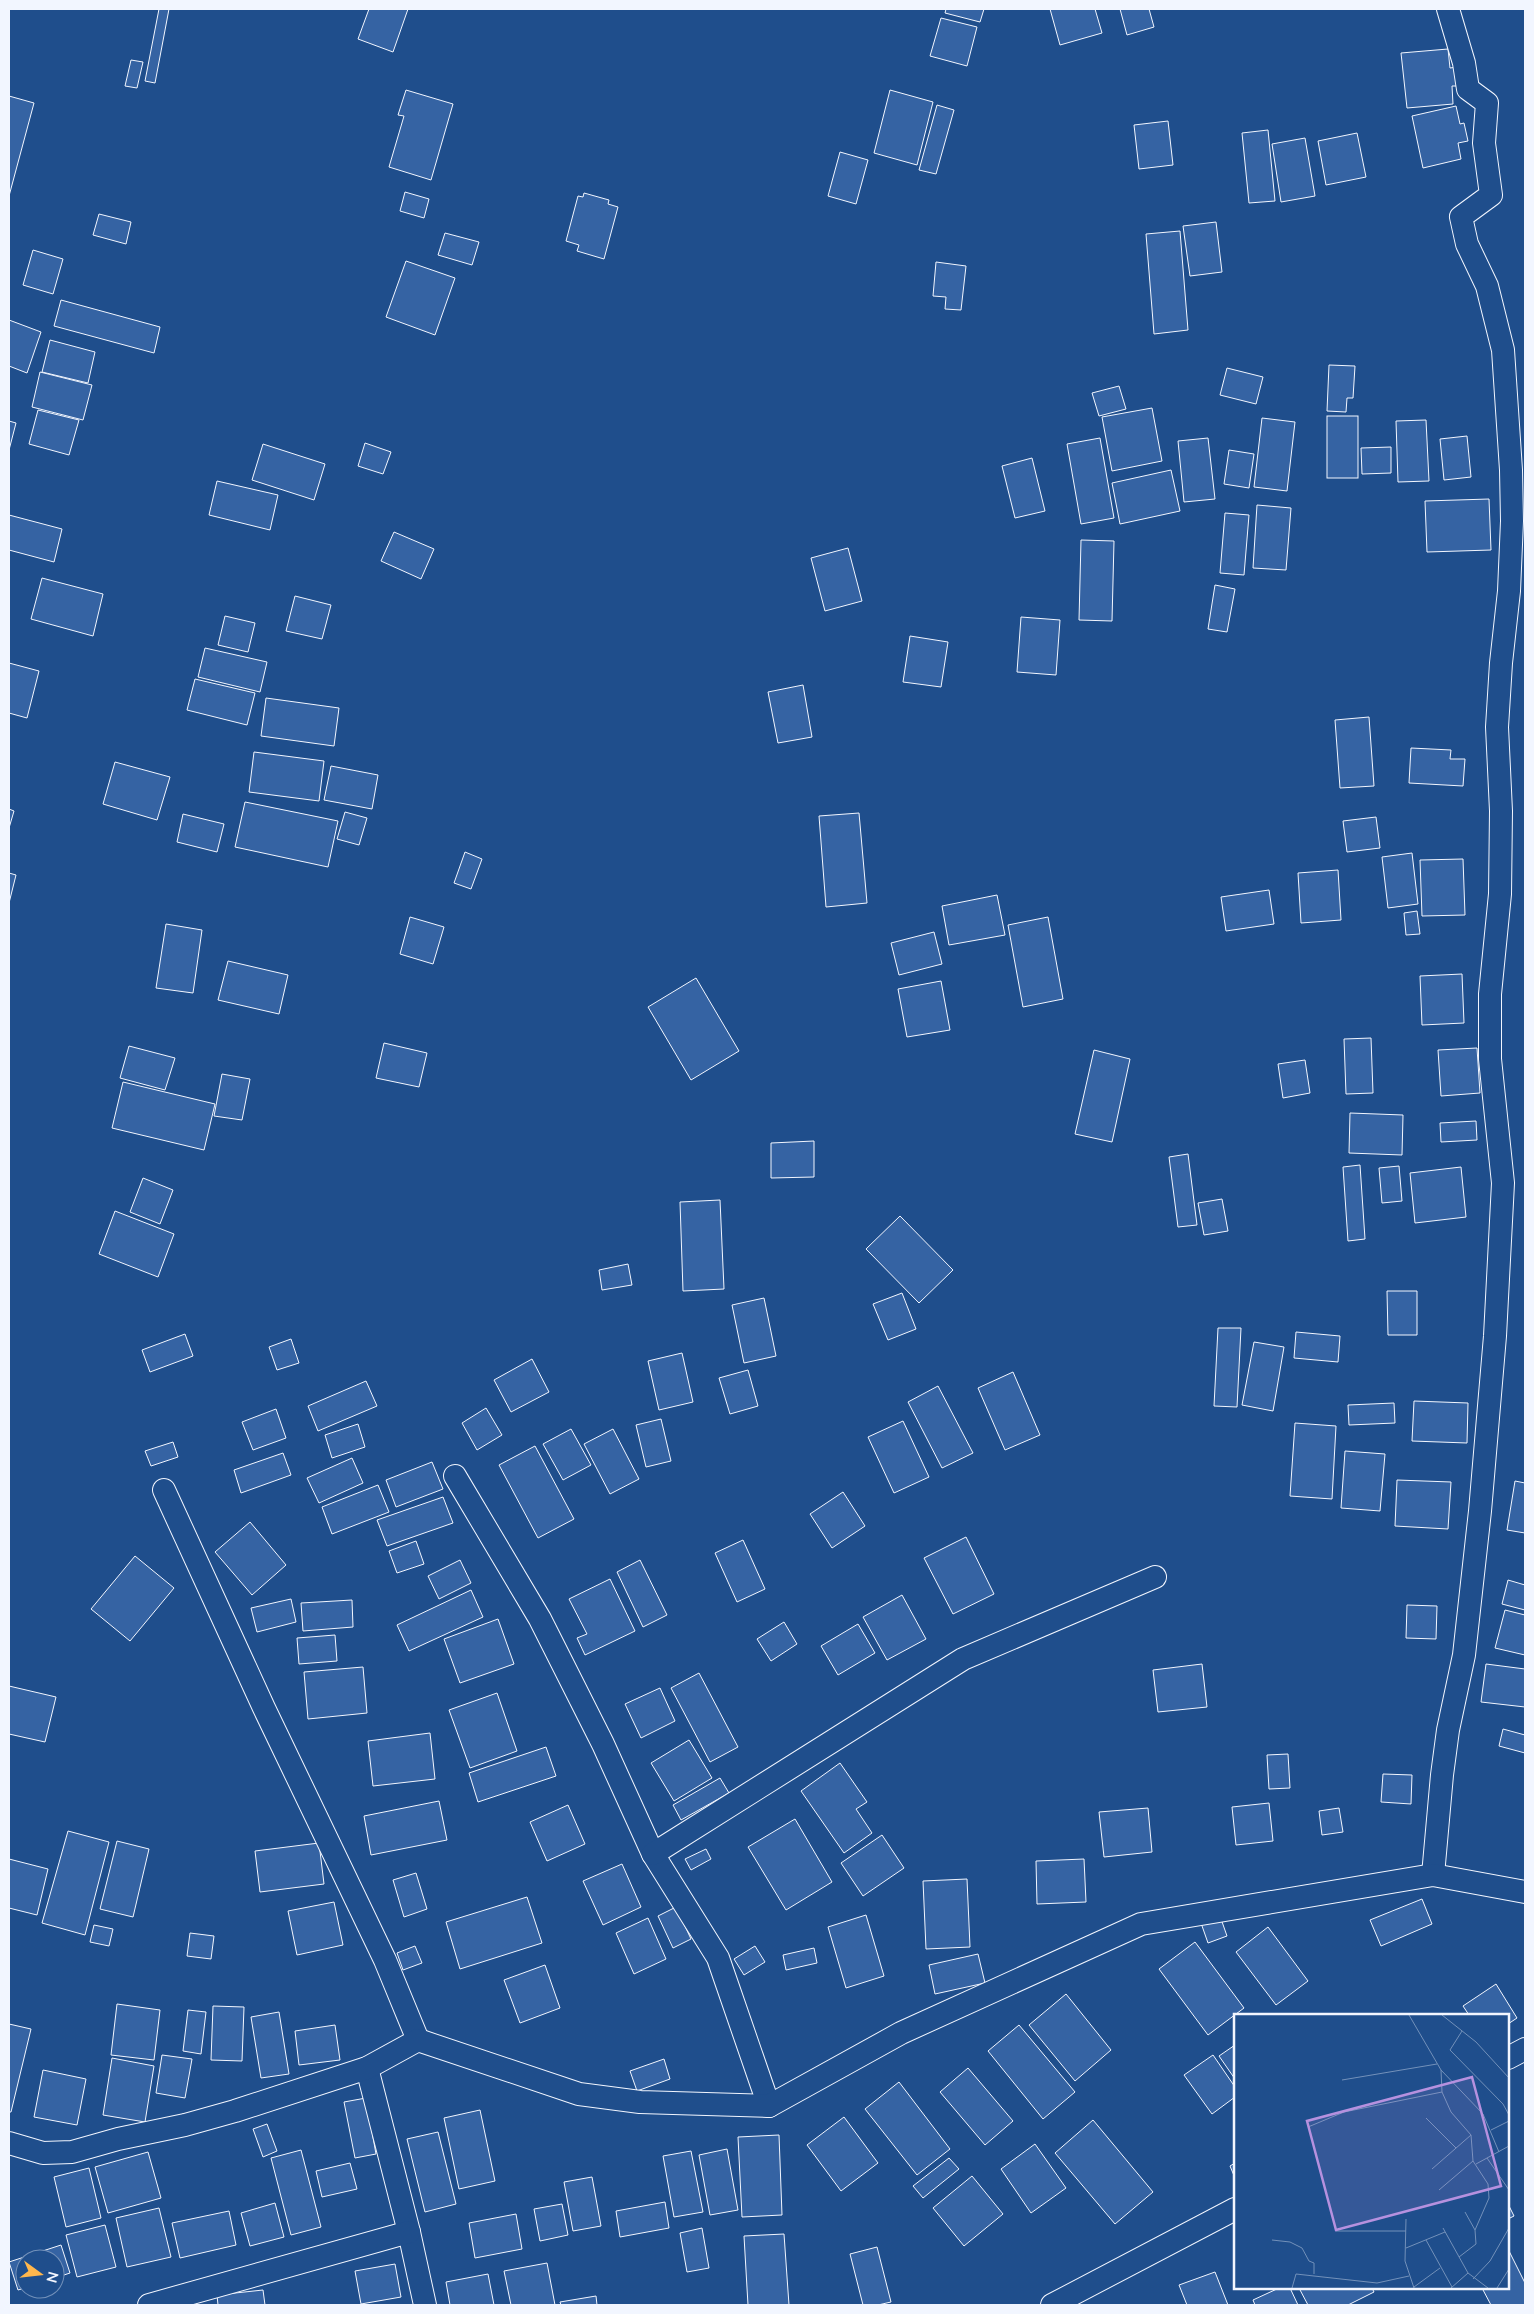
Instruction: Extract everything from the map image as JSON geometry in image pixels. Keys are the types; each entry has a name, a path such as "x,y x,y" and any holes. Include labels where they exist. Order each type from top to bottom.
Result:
{"street":[{"path":"1433,1875 1448,1730 1464,1655 1469,1615 1497,1309 1503,1183 1490,1059 1490,994 1500,894 1501,820 1497,727 1512,521 1503,350 1487,286 1467,244 1460,216 1491,195 1484,143 1487,102 1468,89 1464,63 1448,9"},
{"path":"455,1476 540,1619 603,1744 653,1854 718,1958 768,2106"},
{"path":"164,1490 264,1708 385,1960 418,2040"},
{"path":"653,1854 963,1659 1155,1577"},
{"path":"9,2143 44,2153 72,2152 235,2111 367,2068 418,2040 579,2094 640,2102 768,2106 901,2033 1141,1924 1433,1875 1525,1892"},
{"path":"1509,2057 1525,2049"},
{"path":"367,2068 409,2232 424,2305"},
{"path":"1052,2305 1234,2211"},
{"path":"149,2305 409,2232"}],"building":[{"path":"159,9 169,9 155,83 145,81"},
{"path":"369,9 408,9 393,52 358,39"},
{"path":"946,9 984,9 980,22 945,13"},
{"path":"1050,9 1095,9 1102,33 1060,45"},
{"path":"1120,9 1149,9 1154,27 1127,35"},
{"path":"941,18 977,27 967,66 930,56"},
{"path":"1448,49 1450,68 1457,67 1459,86 1452,86 1453,104 1407,108 1401,53"},
{"path":"131,60 143,62 137,88 125,86"},
{"path":"406,90 453,104 431,180 389,167 404,116 398,115"},
{"path":"890,90 933,102 917,165 874,153"},
{"path":"9,96 34,103 9,196"},
{"path":"937,105 954,110 936,174 919,170"},
{"path":"1456,106 1460,124 1464,123 1468,141 1458,143 1461,159 1423,168 1412,116"},
{"path":"1168,121 1173,165 1139,169 1134,125"},
{"path":"1268,130 1275,201 1249,203 1242,133"},
{"path":"1357,133 1366,177 1326,185 1318,141"},
{"path":"1305,138 1315,196 1281,202 1272,144"},
{"path":"840,152 868,160 856,204 828,196"},
{"path":"405,192 429,199 424,218 400,211"},
{"path":"584,193 609,200 608,204 618,207 604,259 577,251 579,245 566,241 578,196 583,197"},
{"path":"99,214 131,222 126,244 93,235"},
{"path":"1216,222 1222,272 1190,276 1183,226"},
{"path":"1180,231 1188,330 1154,334 1146,234"},
{"path":"445,233 479,242 472,265 438,255"},
{"path":"33,250 63,259 53,294 23,285"},
{"path":"406,261 455,278 435,335 386,317"},
{"path":"936,262 966,266 961,310 945,309 946,297 933,296"},
{"path":"61,300 160,327 154,353 54,326"},
{"path":"9,320 41,332 27,373 9,366"},
{"path":"50,340 95,352 88,383 42,372"},
{"path":"1329,365 1355,366 1353,398 1347,398 1346,412 1327,411"},
{"path":"1227,368 1263,377 1256,404 1220,395"},
{"path":"40,372 92,385 83,420 32,407"},
{"path":"1119,386 1126,409 1099,416 1092,393"},
{"path":"1152,408 1162,461 1112,471 1102,417"},
{"path":"38,410 79,420 69,455 29,444"},
{"path":"1327,416 1358,416 1358,478 1327,478"},
{"path":"1262,418 1295,422 1287,491 1254,487"},
{"path":"1426,420 1429,481 1398,482 1396,421"},
{"path":"9,421 16,423 9,450"},
{"path":"1467,436 1471,477 1444,480 1440,439"},
{"path":"1100,438 1114,518 1081,524 1067,444"},
{"path":"1208,438 1215,499 1184,502 1178,441"},
{"path":"365,443 391,452 383,474 358,466"},
{"path":"263,444 325,464 314,500 252,480"},
{"path":"1391,447 1391,473 1362,474 1361,448"},
{"path":"1229,450 1254,454 1249,488 1224,484"},
{"path":"1032,458 1045,511 1015,518 1002,466"},
{"path":"1171,470 1180,511 1120,524 1112,483"},
{"path":"217,481 278,495 270,530 209,515"},
{"path":"1489,499 1491,550 1427,552 1425,501"},
{"path":"1257,505 1291,508 1286,570 1253,568"},
{"path":"1225,513 1249,515 1244,575 1220,573"},
{"path":"9,515 62,529 54,562 9,550"},
{"path":"394,532 434,549 421,579 381,561"},
{"path":"1081,540 1114,541 1112,621 1079,620"},
{"path":"848,548 862,601 825,611 811,558"},
{"path":"42,578 103,594 93,636 31,619"},
{"path":"1215,585 1235,589 1227,632 1208,629"},
{"path":"295,596 331,605 322,639 286,631"},
{"path":"225,616 255,623 248,652 218,645"},
{"path":"1021,617 1060,620 1056,675 1017,672"},
{"path":"910,636 948,642 941,687 903,682"},
{"path":"205,648 267,662 260,692 198,677"},
{"path":"9,663 39,671 27,718 9,713"},
{"path":"195,679 255,693 247,725 187,710"},
{"path":"803,685 812,737 778,743 768,692"},
{"path":"266,698 339,708 334,746 261,736"},
{"path":"1369,717 1374,786 1340,788 1335,720"},
{"path":"1411,748 1451,750 1450,759 1465,759 1463,786 1409,783"},
{"path":"254,752 324,761 319,801 249,792"},
{"path":"115,762 170,777 157,820 103,804"},
{"path":"331,766 378,775 372,809 324,800"},
{"path":"245,802 338,821 328,867 235,847"},
{"path":"9,809 14,811 9,828"},
{"path":"345,812 367,818 359,845 337,839"},
{"path":"859,813 867,903 826,907 819,816"},
{"path":"183,814 224,824 217,852 177,842"},
{"path":"1376,817 1380,848 1347,852 1343,821"},
{"path":"465,852 482,859 471,889 454,883"},
{"path":"1412,853 1418,904 1388,908 1382,857"},
{"path":"1463,859 1465,915 1422,916 1420,860"},
{"path":"1338,870 1341,920 1301,923 1298,873"},
{"path":"9,873 16,875 9,903"},
{"path":"1269,890 1274,924 1226,931 1221,897"},
{"path":"997,895 1005,935 949,945 942,906"},
{"path":"1417,911 1420,934 1406,935 1404,913"},
{"path":"410,917 444,927 433,964 400,954"},
{"path":"1048,917 1063,999 1023,1007 1008,925"},
{"path":"166,924 202,930 193,993 156,988"},
{"path":"934,932 942,964 899,975 891,943"},
{"path":"228,961 288,975 279,1014 218,1000"},
{"path":"1462,974 1464,1023 1422,1025 1420,976"},
{"path":"696,978 739,1051 691,1080 648,1007"},
{"path":"941,981 950,1030 907,1037 898,989"},
{"path":"1371,1038 1373,1093 1346,1094 1344,1039"},
{"path":"384,1043 427,1053 419,1087 376,1078"},
{"path":"129,1046 175,1058 165,1090 120,1078"},
{"path":"1477,1048 1480,1093 1441,1096 1438,1050"},
{"path":"1094,1050 1130,1059 1112,1142 1075,1134"},
{"path":"1305,1060 1310,1093 1283,1098 1278,1064"},
{"path":"222,1074 250,1079 242,1120 214,1116"},
{"path":"123,1082 215,1104 204,1150 112,1128"},
{"path":"1350,1113 1403,1115 1402,1155 1349,1153"},
{"path":"1476,1121 1477,1140 1441,1142 1440,1123"},
{"path":"814,1141 814,1177 771,1178 771,1143"},
{"path":"1188,1154 1197,1225 1178,1227 1169,1157"},
{"path":"1360,1165 1365,1239 1348,1241 1343,1167"},
{"path":"1399,1166 1402,1201 1382,1203 1379,1168"},
{"path":"1461,1167 1466,1217 1415,1223 1410,1173"},
{"path":"143,1178 173,1190 160,1224 130,1212"},
{"path":"1222,1199 1228,1231 1204,1235 1198,1203"},
{"path":"720,1200 724,1289 683,1291 680,1202"},
{"path":"115,1211 174,1234 158,1277 99,1254"},
{"path":"900,1216 953,1270 919,1303 866,1249"},
{"path":"628,1264 632,1285 602,1290 599,1270"},
{"path":"1387,1291 1417,1291 1417,1335 1388,1335"},
{"path":"902,1293 916,1329 888,1340 873,1304"},
{"path":"764,1298 776,1356 744,1363 732,1305"},
{"path":"1218,1328 1241,1328 1237,1407 1214,1406"},
{"path":"1296,1332 1340,1336 1338,1362 1294,1358"},
{"path":"185,1334 193,1356 150,1372 142,1350"},
{"path":"291,1339 299,1363 277,1370 269,1347"},
{"path":"1254,1342 1284,1347 1273,1411 1242,1405"},
{"path":"682,1353 693,1402 659,1410 648,1361"},
{"path":"532,1359 549,1392 511,1412 494,1380"},
{"path":"748,1370 758,1406 730,1414 719,1378"},
{"path":"1013,1372 1040,1435 1005,1450 978,1388"},
{"path":"366,1381 377,1406 318,1431 308,1406"},
{"path":"938,1386 973,1453 942,1468 908,1402"},
{"path":"1414,1401 1468,1403 1467,1443 1412,1441"},
{"path":"1394,1403 1395,1423 1349,1425 1348,1405"},
{"path":"486,1408 502,1435 477,1450 462,1423"},
{"path":"276,1409 286,1438 253,1450 242,1422"},
{"path":"661,1419 671,1461 646,1467 636,1425"},
{"path":"903,1421 929,1477 894,1493 868,1437"},
{"path":"1295,1423 1336,1426 1332,1499 1290,1496"},
{"path":"358,1424 365,1447 332,1458 325,1435"},
{"path":"571,1429 591,1465 563,1480 543,1444"},
{"path":"613,1429 639,1479 610,1494 584,1444"},
{"path":"173,1442 178,1457 151,1466 145,1451"},
{"path":"535,1446 574,1519 538,1538 499,1465"},
{"path":"1345,1451 1385,1454 1380,1511 1341,1508"},
{"path":"283,1453 291,1475 241,1493 234,1470"},
{"path":"352,1458 363,1483 319,1503 307,1478"},
{"path":"432,1462 443,1489 396,1507 386,1480"},
{"path":"1397,1480 1451,1482 1448,1529 1395,1526"},
{"path":"1515,1481 1525,1483 1525,1533 1507,1530"},
{"path":"378,1485 389,1512 332,1534 322,1507"},
{"path":"843,1492 865,1526 832,1548 810,1514"},
{"path":"443,1497 453,1523 387,1546 377,1520"},
{"path":"250,1522 286,1565 252,1595 215,1552"},
{"path":"966,1537 994,1594 953,1614 924,1558"},
{"path":"743,1540 765,1589 737,1602 715,1553"},
{"path":"416,1541 424,1564 397,1573 389,1551"},
{"path":"135,1556 174,1588 130,1641 91,1609"},
{"path":"460,1560 471,1583 439,1599 428,1576"},
{"path":"640,1560 667,1615 643,1627 617,1572"},
{"path":"610,1579 635,1631 585,1655 577,1638 587,1634 569,1599"},
{"path":"1508,1580 1525,1585 1525,1610 1502,1604"},
{"path":"471,1590 483,1617 409,1651 397,1625"},
{"path":"902,1595 926,1639 887,1660 863,1617"},
{"path":"291,1599 296,1622 257,1632 251,1608"},
{"path":"352,1600 353,1627 303,1631 301,1603"},
{"path":"1407,1605 1437,1606 1436,1639 1406,1638"},
{"path":"1505,1610 1525,1615 1525,1655 1495,1648"},
{"path":"498,1619 514,1664 460,1683 444,1639"},
{"path":"784,1622 797,1644 771,1661 757,1639"},
{"path":"858,1624 875,1653 838,1675 821,1646"},
{"path":"335,1635 337,1661 299,1664 297,1638"},
{"path":"1202,1664 1207,1707 1158,1712 1153,1670"},
{"path":"1486,1664 1525,1669 1525,1707 1481,1702"},
{"path":"363,1667 367,1713 308,1719 304,1672"},
{"path":"699,1673 738,1747 710,1762 671,1688"},
{"path":"9,1686 56,1697 45,1742 9,1734"},
{"path":"660,1688 675,1721 641,1738 625,1704"},
{"path":"497,1693 517,1751 470,1768 449,1710"},
{"path":"1503,1729 1525,1735 1525,1753 1499,1746"},
{"path":"430,1733 435,1779 373,1786 368,1741"},
{"path":"689,1740 712,1778 674,1801 651,1763"},
{"path":"546,1747 556,1776 478,1802 469,1773"},
{"path":"1288,1754 1290,1788 1269,1789 1267,1755"},
{"path":"840,1763 867,1802 856,1809 872,1833 844,1853 801,1791"},
{"path":"1383,1774 1412,1775 1411,1804 1381,1802"},
{"path":"720,1778 729,1793 681,1820 673,1805"},
{"path":"439,1801 447,1840 371,1855 364,1816"},
{"path":"1269,1803 1273,1841 1236,1845 1232,1807"},
{"path":"568,1805 585,1844 547,1861 530,1822"},
{"path":"1148,1808 1152,1852 1104,1857 1099,1812"},
{"path":"1339,1808 1343,1832 1322,1835 1319,1811"},
{"path":"795,1819 832,1882 786,1910 748,1847"},
{"path":"68,1831 109,1842 85,1935 42,1923"},
{"path":"882,1835 904,1868 863,1896 841,1863"},
{"path":"117,1841 149,1849 133,1917 100,1909"},
{"path":"319,1843 324,1884 260,1892 255,1851"},
{"path":"706,1849 711,1859 691,1870 685,1859"},
{"path":"9,1859 48,1869 37,1915 9,1908"},
{"path":"1084,1859 1086,1902 1037,1904 1036,1861"},
{"path":"622,1864 641,1907 603,1925 583,1881"},
{"path":"416,1873 427,1909 404,1917 393,1880"},
{"path":"967,1879 970,1947 926,1949 923,1881"},
{"path":"527,1897 542,1943 460,1969 446,1922"},
{"path":"1422,1899 1432,1924 1381,1946 1370,1920"},
{"path":"334,1902 343,1945 297,1955 288,1911"},
{"path":"676,1907 691,1939 673,1948 658,1916"},
{"path":"866,1915 884,1976 846,1988 828,1927"},
{"path":"1220,1916 1227,1936 1208,1943 1201,1923"},
{"path":"648,1918 666,1959 634,1974 616,1933"},
{"path":"94,1925 113,1929 109,1946 90,1942"},
{"path":"1268,1927 1308,1981 1276,2005 1236,1952"},
{"path":"190,1933 214,1936 211,1959 187,1956"},
{"path":"1195,1942 1244,2008 1208,2035 1159,1969"},
{"path":"415,1946 422,1963 403,1970 397,1953"},
{"path":"755,1946 765,1962 744,1975 734,1959"},
{"path":"814,1948 817,1963 786,1970 783,1955"},
{"path":"978,1954 985,1983 935,1994 929,1965"},
{"path":"545,1965 560,2008 520,2023 504,1980"},
{"path":"1496,1984 1517,2018 1509,2023 1509,2014 1468,2014 1463,2006"},
{"path":"1066,1994 1111,2050 1075,2081 1029,2025"},
{"path":"117,2004 160,2010 154,2060 111,2055"},
{"path":"213,2006 244,2007 242,2061 211,2060"},
{"path":"188,2010 206,2012 201,2054 183,2051"},
{"path":"279,2012 289,2074 261,2078 251,2017"},
{"path":"9,2024 31,2029 11,2112 9,2112"},
{"path":"335,2025 340,2060 299,2065 295,2031"},
{"path":"1019,2025 1075,2092 1043,2119 988,2051"},
{"path":"1234,2046 1234,2078 1219,2056"},
{"path":"162,2055 192,2059 185,2098 156,2093"},
{"path":"1213,2055 1234,2086 1234,2098 1212,2114 1184,2075"},
{"path":"112,2058 154,2066 145,2122 103,2115"},
{"path":"664,2059 670,2079 637,2091 630,2071"},
{"path":"968,2068 1013,2121 985,2145 940,2092"},
{"path":"43,2070 86,2079 77,2125 34,2117"},
{"path":"899,2082 950,2149 917,2175 865,2109"},
{"path":"366,2098 376,2154 355,2158 344,2102"},
{"path":"480,2110 495,2181 459,2189 444,2118"},
{"path":"844,2117 878,2163 841,2191 807,2145"},
{"path":"1093,2120 1153,2192 1115,2224 1055,2153"},
{"path":"267,2124 277,2151 263,2157 253,2129"},
{"path":"438,2132 456,2204 425,2212 407,2139"},
{"path":"779,2135 782,2215 742,2217 738,2137"},
{"path":"1035,2144 1066,2188 1031,2213 1001,2169"},
{"path":"727,2149 738,2210 710,2215 699,2155"},
{"path":"301,2150 321,2227 291,2235 271,2158"},
{"path":"691,2151 703,2212 674,2217 663,2156"},
{"path":"148,2152 161,2198 108,2213 95,2167"},
{"path":"949,2158 959,2169 923,2198 913,2186"},
{"path":"350,2163 357,2189 322,2197 316,2171"},
{"path":"1234,2164 1234,2176 1230,2166"},
{"path":"89,2168 101,2218 66,2227 54,2177"},
{"path":"972,2176 1003,2214 964,2246 933,2208"},
{"path":"592,2177 601,2226 573,2231 564,2182"},
{"path":"665,2202 669,2228 620,2237 616,2211"},
{"path":"275,2203 284,2237 250,2246 241,2213"},
{"path":"562,2204 568,2235 540,2241 534,2209"},
{"path":"1509,2206 1514,2216 1509,2218"},
{"path":"159,2208 171,2257 127,2267 116,2218"},
{"path":"229,2211 236,2245 180,2258 172,2223"},
{"path":"516,2214 522,2249 475,2258 469,2223"},
{"path":"105,2225 116,2267 77,2277 66,2235"},
{"path":"702,2228 709,2268 687,2272 680,2233"},
{"path":"784,2234 789,2305 748,2305 744,2236"},
{"path":"61,2245 62,2249 49,2249"},
{"path":"877,2247 891,2302 878,2305 863,2305 850,2254"},
{"path":"1509,2251 1525,2283 1525,2305 1491,2305 1483,2289 1509,2289"},
{"path":"65,2257 70,2273 65,2275"},
{"path":"15,2260 15,2281 9,2262"},
{"path":"547,2263 555,2305 511,2305 504,2271"},
{"path":"395,2264 401,2297 361,2304 355,2271"},
{"path":"1215,2272 1228,2305 1187,2305 1179,2285"},
{"path":"488,2274 494,2305 450,2305 446,2282"},
{"path":"1277,2289 1290,2289 1298,2305 1255,2305 1253,2300"},
{"path":"1300,2289 1372,2289 1374,2292 1348,2305 1308,2305"},
{"path":"263,2290 265,2305 218,2305 217,2295"},
{"path":"596,2296 597,2305 561,2305 560,2302"}]}
